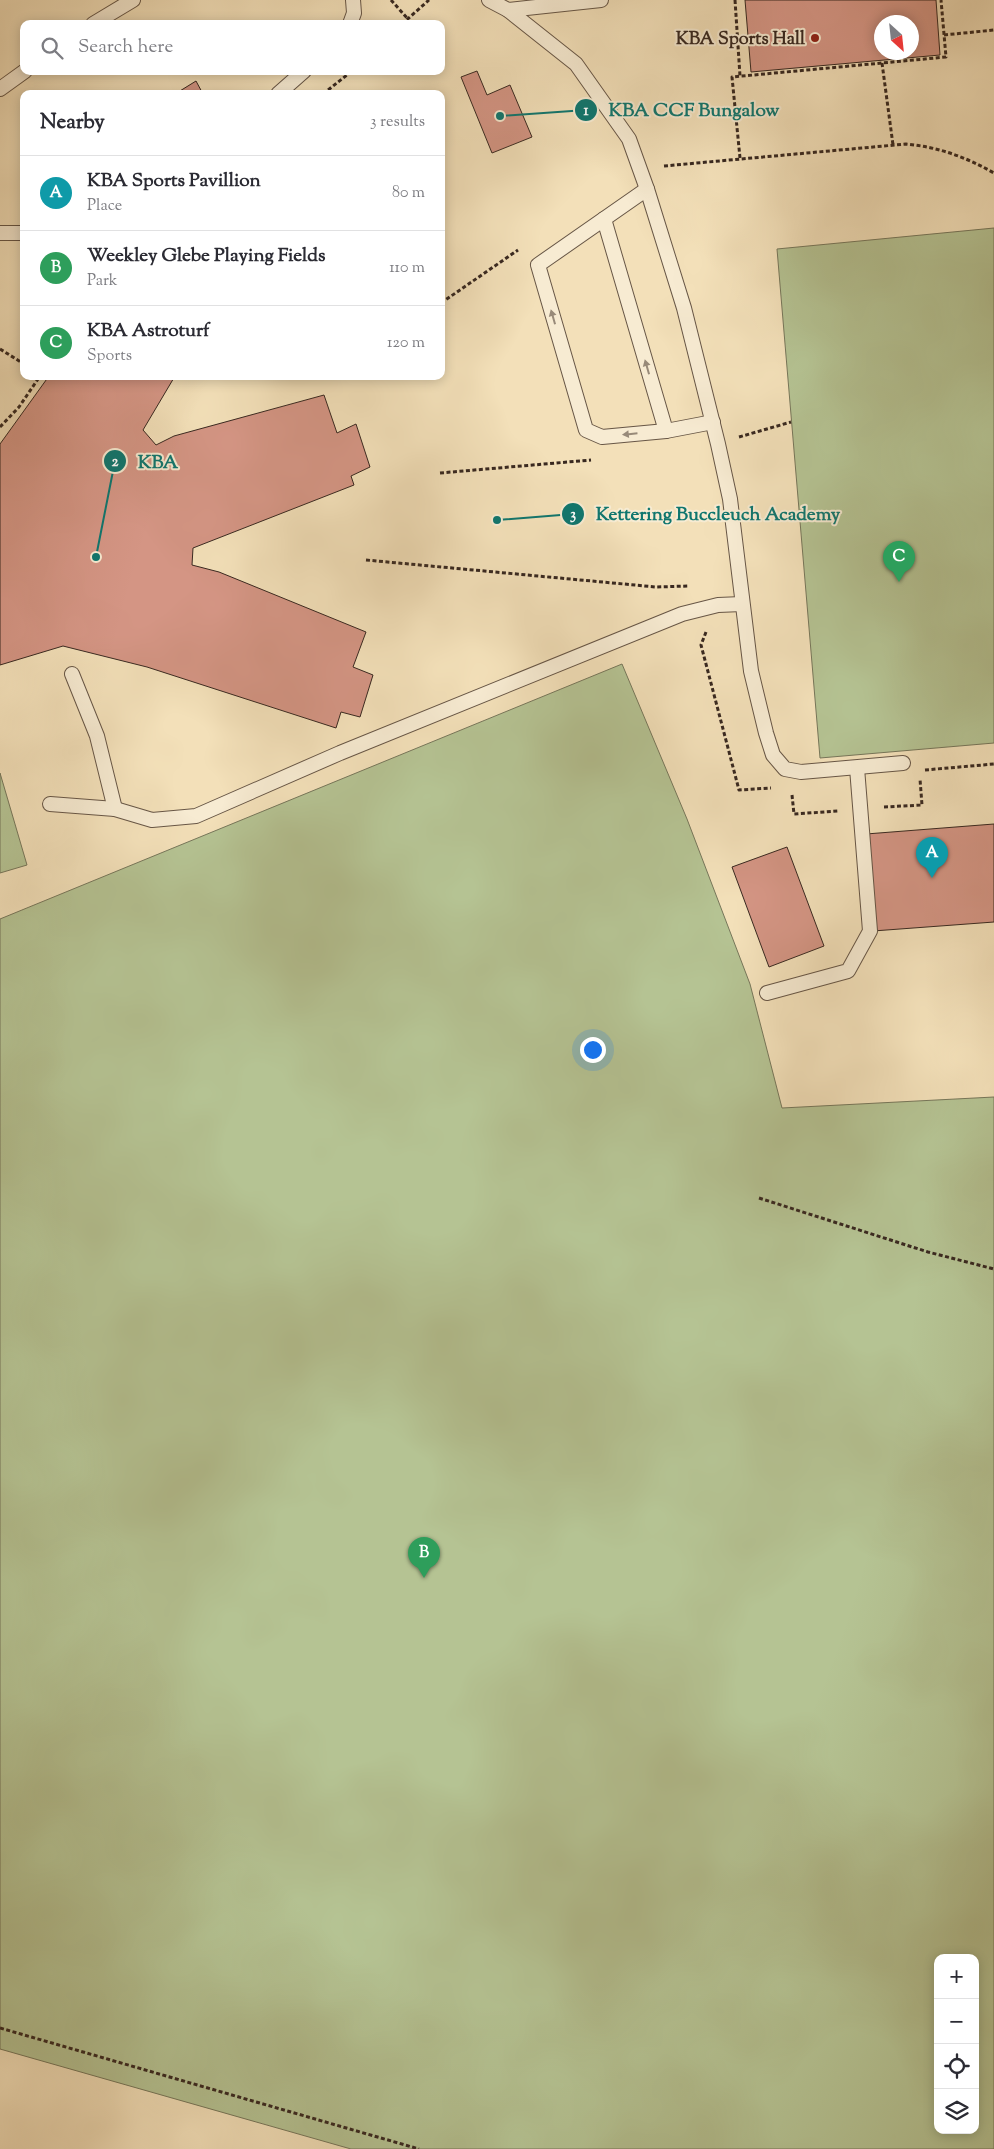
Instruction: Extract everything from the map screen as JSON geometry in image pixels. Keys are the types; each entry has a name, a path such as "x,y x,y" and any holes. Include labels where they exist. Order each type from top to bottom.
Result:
{"lane":[{"path":"100,20 133,0"},
{"path":"353,12 364,0"},
{"path":"489,0 508,10 576,64 629,139 647,189 684,308 713,422 730,499 751,671 766,734 774,756 785,769 800,772 903,764"},
{"path":"508,10 601,0"},
{"path":"0,89 20,75"},
{"path":"283,90 299,75"},
{"path":"647,189 538,265 586,430 602,437 666,430 713,422"},
{"path":"604,219 666,430"},
{"path":"0,233 20,233"},
{"path":"50,804 115,809 152,820 196,816 340,753 682,614 718,605 742,604"},
{"path":"72,674 97,736 115,809"},
{"path":"767,993 848,971 870,931 857,768"}],"path":[{"path":"391,0 408,18 429,0"},
{"path":"735,0 740,76"},
{"path":"740,158 732,77 946,57 941,0"},
{"path":"944,35 994,30"},
{"path":"882,63 893,145"},
{"path":"328,90 347,75"},
{"path":"659,166 893,145 925,146 957,154 994,173"},
{"path":"0,348 20,361"},
{"path":"0,427 19,406 37,380"},
{"path":"730,440 791,422"},
{"path":"440,473 595,459"},
{"path":"366,560 656,587 691,586"},
{"path":"903,764 910,772 994,764"},
{"path":"759,1198 928,1252 994,1269"},
{"path":"0,2028 418,2149"}],"green space":[{"path":"994,228 994,743 820,758 777,249"},
{"path":"622,664 687,819 750,984 782,1108 994,1097 994,2149 351,2149 0,2049 0,919"},
{"path":"0,773 27,865 0,873"}],"building":[{"name":"KBA Sports Hall","path":"745,0 936,0 940,55 919,57 919,15 874,15 874,60 884,60 751,72"},
{"path":"477,71 487,95 510,85 532,137 492,153 461,77"},
{"path":"196,81 201,90 181,90"},
{"path":"46,380 173,380 143,430 156,445 174,436 324,395 337,433 356,424 370,467 351,476 354,485 193,548 192,565 219,572 366,632 353,667 373,675 360,717 341,712 336,728 147,667 63,646 0,665 0,444"},
{"path":"994,824 994,922 873,931 866,834"},
{"path":"787,847 824,946 769,967 732,867"}],"place":[{"name":"KBA Sports Hall","path":"815,38"},
{"name":"KBA CCF Bungalow","path":"500,116"},
{"name":"Kettering Buccleuch Academy","path":"497,520"},
{"name":"KBA","path":"96,557"},
{"name":"KBA Astroturf","path":"899,582"},
{"name":"KBA Sports Pavillion","path":"932,878"},
{"name":"Weekley Glebe Playing Fields","path":"424,1578"}]}
